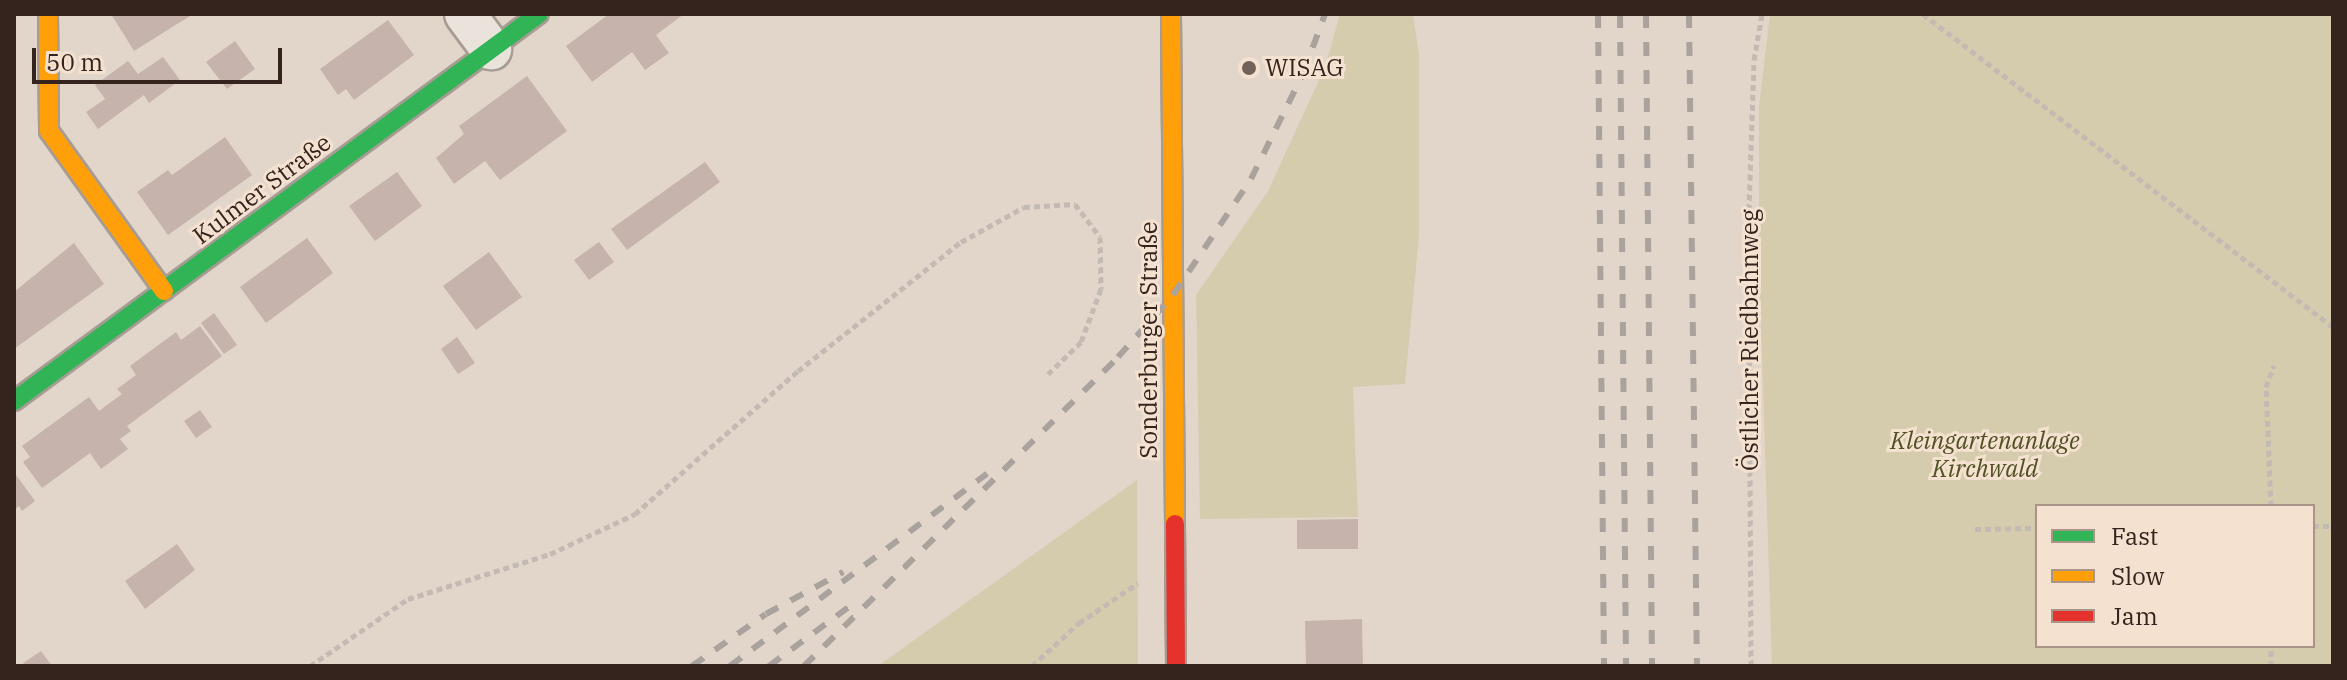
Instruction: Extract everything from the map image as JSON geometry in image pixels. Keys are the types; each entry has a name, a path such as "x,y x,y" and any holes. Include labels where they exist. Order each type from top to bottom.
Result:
{"street":[{"path":"48,14 49,131 164,291"},
{"path":"465,14 491,49"},
{"name":"Kulmer Straße","path":"14,401 539,14"},
{"name":"Sonderburger Straße","path":"1171,14 1176,666"}],"path":[{"name":"Östlicher Riedbahnweg","path":"1751,666 1749,210 1754,60 1762,14"},
{"path":"1923,14 2333,327"},
{"path":"310,666 408,599 550,554 635,514 798,371 961,242 1024,207 1075,204 1100,237 1101,289 1081,342 1048,374"},
{"path":"2271,504 2266,387 2274,365"},
{"path":"1975,529 2035,528"},
{"path":"1032,666 1079,623 1148,575"}],"green space":[{"path":"1340,14 1413,14 1419,54 1419,236 1405,384 1353,387 1358,517 1200,519 1196,295 1268,191 1325,67"},
{"name":"Kleingartenanlage Kirchwald","path":"1770,14 2333,14 2333,666 1772,666 1759,266 1759,107"},
{"path":"1137,480 1138,666 878,666"}],"building":[{"path":"111,14 189,14 190,16 134,51"},
{"path":"609,14 684,14 656,35 669,53 645,70 632,52 592,82 566,46"},
{"path":"388,20 414,55 354,100 346,89 338,95 320,69"},
{"path":"235,41 255,69 227,89 206,62"},
{"path":"163,57 180,80 149,103 144,95 98,129 86,112 105,99 95,85 128,61 138,74"},
{"path":"527,76 567,131 500,180 485,161 454,184 436,158 464,134 459,126"},
{"path":"225,137 252,175 168,235 137,192 168,170 172,175"},
{"path":"705,162 720,182 627,250 611,229"},
{"path":"397,172 422,206 375,241 349,206"},
{"path":"307,238 333,273 266,323 240,287"},
{"path":"599,242 614,262 589,280 574,260"},
{"path":"74,243 104,284 14,349 14,292"},
{"path":"489,252 522,297 476,330 443,286"},
{"path":"214,313 237,345 224,354 201,323"},
{"path":"200,326 222,356 127,426 131,431 120,439 128,449 101,469 90,453 42,488 23,462 30,457 22,446 89,397 99,411 122,394 117,389 136,375 130,366 176,332 181,340"},
{"path":"457,337 475,363 458,374 441,349"},
{"path":"200,410 212,427 196,438 184,421"},
{"path":"14,472 35,501 22,511 19,506 14,510"},
{"path":"1358,519 1358,549 1297,549 1297,520"},
{"path":"177,544 195,570 145,609 125,581"},
{"path":"1362,619 1363,666 1306,666 1305,621"},
{"path":"41,651 52,666 25,666 23,663"}],"railway":[{"path":"804,666 1118,357 1173,295 1251,179 1303,74 1325,14"},
{"path":"1598,14 1604,666"},
{"path":"1620,14 1626,666"},
{"path":"1646,14 1652,666"},
{"path":"1689,14 1697,666"},
{"path":"730,666 987,474"},
{"path":"692,666 766,614 843,572"},
{"path":"769,666 857,601"}],"traffic: fast":[{"path":"14,401 539,14"}],"traffic: slow":[{"path":"48,14 49,131 164,291"},
{"path":"1171,14 1175,524"}],"traffic: jam":[{"path":"1175,524 1176,666"}],"place":[{"name":"WISAG","path":"1249,68"}]}
